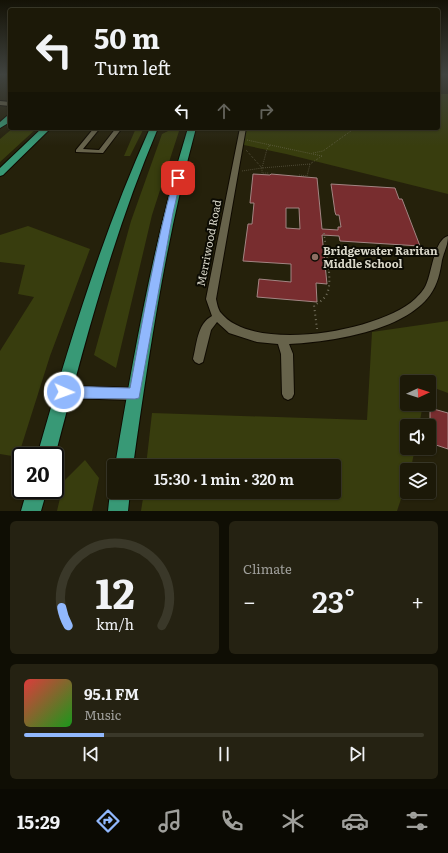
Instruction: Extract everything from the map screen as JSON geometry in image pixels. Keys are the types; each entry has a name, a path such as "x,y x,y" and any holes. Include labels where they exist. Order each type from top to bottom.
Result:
{"highway":[{"path":"0,126 8,120"},
{"path":"0,173 45,130"},
{"path":"49,447 103,261 129,189 153,130"},
{"path":"125,459 150,308 169,213 191,130"},
{"path":"31,511 34,499"},
{"path":"118,511 119,499"}],"street":[{"path":"95,130 78,151 101,152 118,130"},
{"name":"Merriwood Road","path":"243,130 211,299 213,309 218,317 232,329 256,338 282,340 318,338 380,323 410,308 430,289 438,263 440,249 443,243 448,239"},
{"path":"199,359 205,331 210,321 218,317"},
{"path":"282,340 287,354 288,394"},
{"path":"64,392 135,394"}],"path":[{"path":"311,153 323,150 352,130"},
{"path":"240,171 310,164 322,156 245,140 245,144"},
{"path":"269,173 262,173 262,168 267,149 270,145"},
{"path":"243,155 244,148 262,168"},
{"path":"299,175 307,176 310,164"},
{"path":"323,330 317,331 314,305 323,301 328,292 324,233"}],"green space":[{"path":"440,99 448,99 448,194 286,154 239,144 242,130 440,130"},
{"path":"11,130 35,130 0,162 0,139"},
{"path":"135,130 143,130 130,156 124,156"},
{"path":"170,130 179,130 152,215 116,368 94,355 131,221 162,134"},
{"path":"28,226 90,249 50,356 21,447 12,447 12,456 0,454 0,351 34,297 18,294 25,265 0,262 0,235"},
{"path":"448,321 448,393 436,389 436,375 400,375 400,411 422,411 420,419 400,419 400,455 414,455 412,463 400,463 401,499 397,511 141,511 143,499 341,499 341,459 147,459 152,413 367,420 372,332"},
{"path":"85,460 99,478 92,511 57,511 60,499 64,499 64,481"}],"building":[{"path":"253,174 317,178 322,229 338,230 338,227 341,227 339,215 336,215 335,212 331,184 395,188 399,199 402,199 420,246 340,241 339,236 322,235 327,284 316,283 317,302 257,297 259,279 291,282 291,264 243,261 248,224 252,224 254,203 250,203","holes":["286,208 299,208 300,229 286,228"]},
{"path":"436,410 448,413 448,449 436,445 436,419 430,419 430,411 436,411"}],"place":[{"name":"Bridgewater Raritan Middle School","path":"315,257"}],"route":[{"path":"64,392 135,394 150,308 169,213 178,178"}]}
